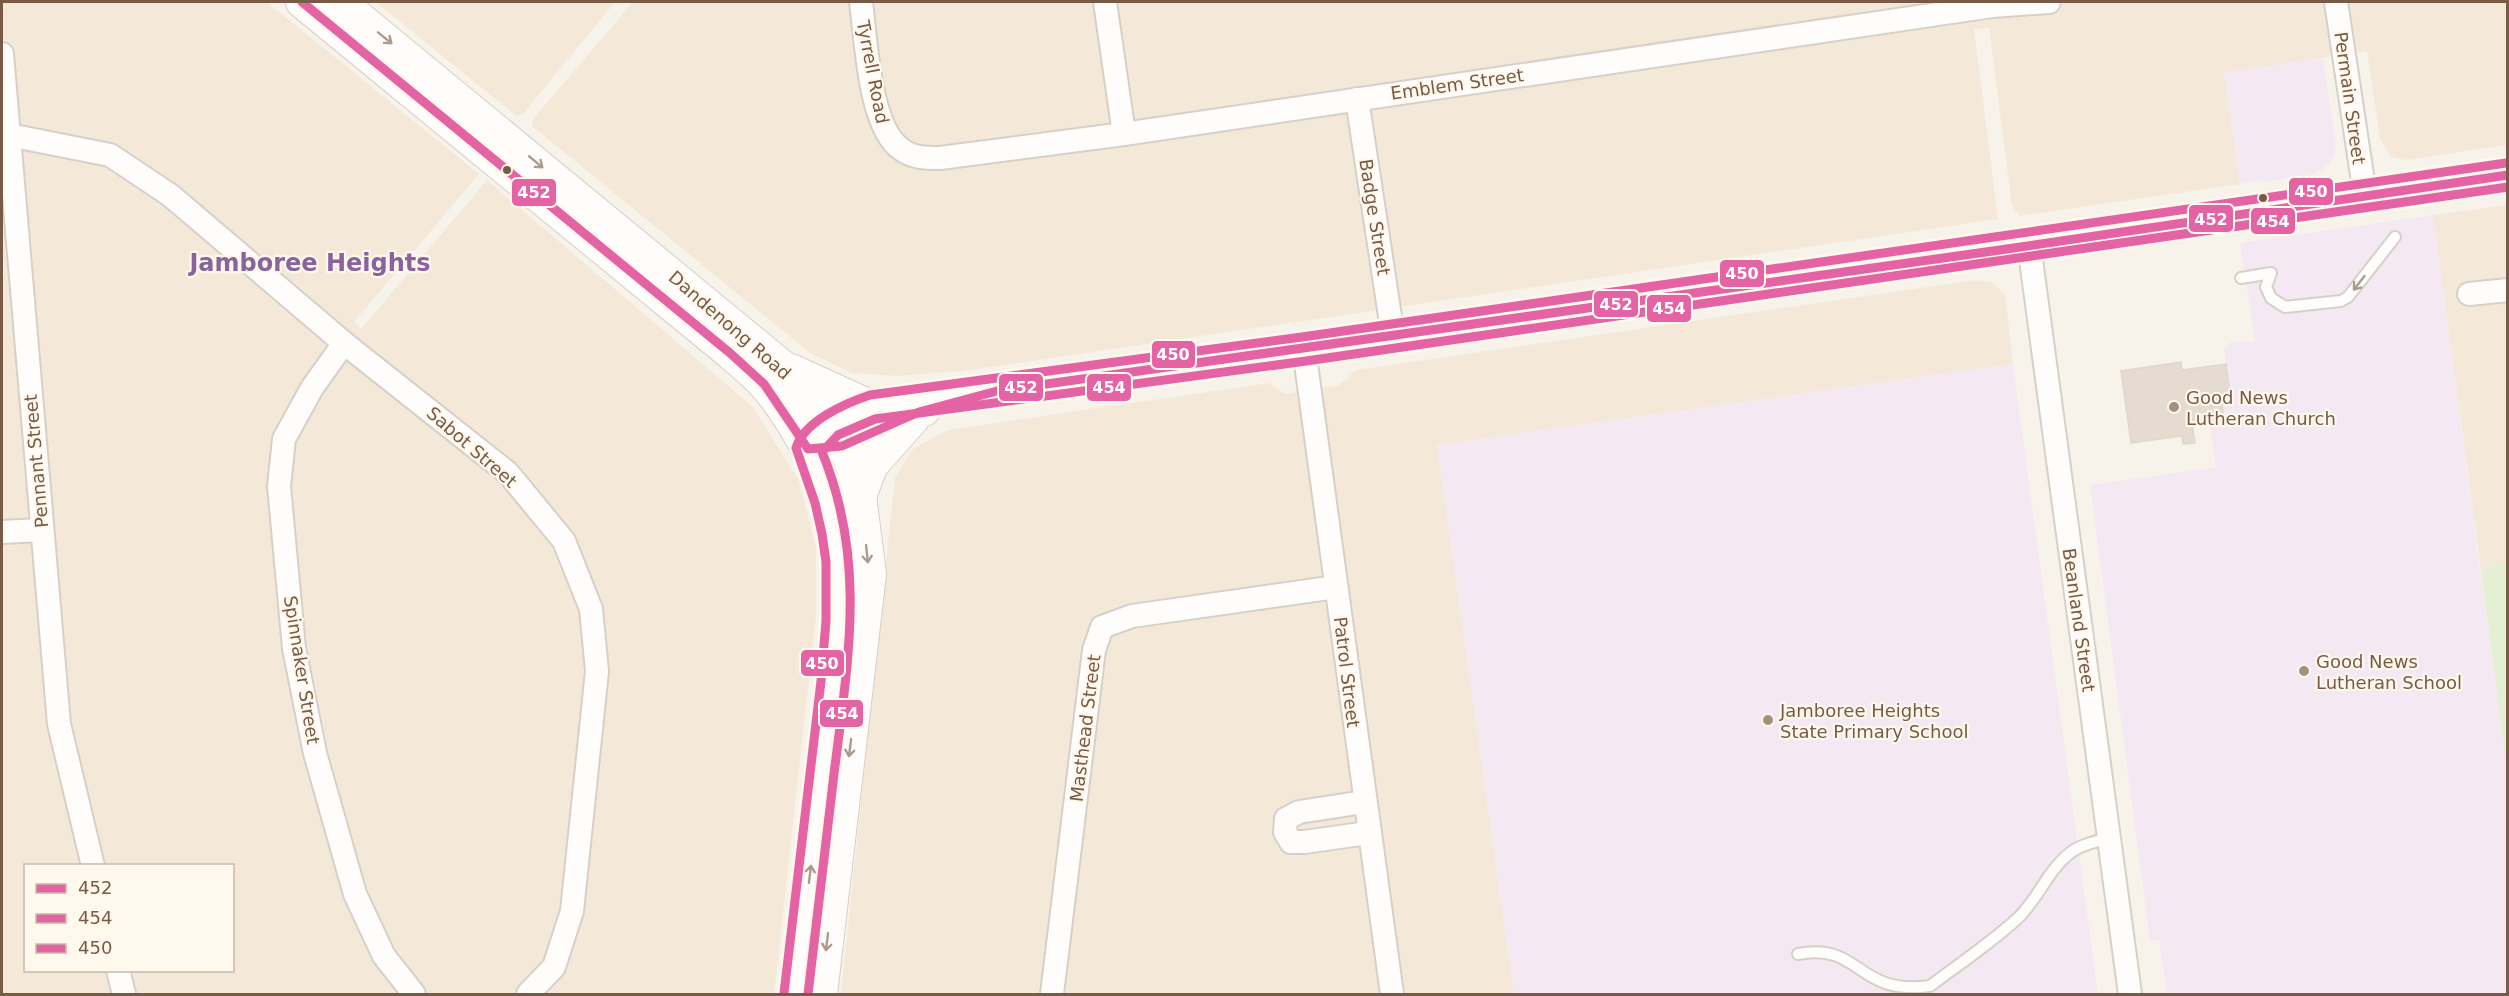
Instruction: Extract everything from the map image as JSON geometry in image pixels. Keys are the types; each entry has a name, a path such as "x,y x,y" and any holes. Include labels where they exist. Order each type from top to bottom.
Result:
{"main road":[{"name":"Dandenong Road","path":"302,2 729,353 764,384 808,449 820,480 834,531 838,578 828,718 796,994"},
{"name":"Dandenong Road","path":"340,2 782,366 837,436 849,459 860,496 870,574 821,994"},
{"path":"837,436 872,407 1304,349 2508,175"},
{"path":"782,366 872,407"},
{"path":"808,449 837,436 997,390"},
{"path":"860,496 872,465 920,412"}],"street":[{"name":"Tyrrell Road","path":"861,2 877,111 884,131 900,149 921,158"},
{"path":"1105,2 1124,134"},
{"name":"Emblem Street","path":"921,158 940,158 1124,134 1991,4 2049,2"},
{"name":"Permain Street","path":"2336,2 2365,195"},
{"name":"Pennant Street","path":"2,54 59,724 93,864"},
{"name":"Badge Street","path":"1357,99 1393,336"},
{"name":"Sabot Street","path":"9,135 111,155 170,195 344,343 508,473 564,541 591,609 597,671 572,911 554,967 528,994"},
{"name":"Beanland Street","path":"2029,245 2130,994"},
{"path":"2469,294 2508,290"},
{"name":"Spinnaker Street","path":"344,343 312,388 284,439 279,486 294,648 315,753 355,894 384,956 414,994"},
{"name":"Patrol Street","path":"1304,349 1368,833 1392,994"},
{"path":"2,532 41,530"},
{"name":"Masthead Street","path":"1052,994 1094,650 1102,627 1132,616 1336,587"},
{"path":"1364,802 1299,812 1286,819 1285,832 1291,842 1368,833"},
{"path":"118,972 124,994"}],"lane":[{"path":"2241,278 2271,273 2266,287 2271,298 2285,308 2341,301 2348,297 2395,237"},
{"path":"1798,954 1813,951 1838,958 1870,986 1881,992 1899,994 1917,991 1930,986 2009,926 2026,910 2071,852 2109,838"}],"shaded area":[{"path":"2,2 267,2 479,174 354,322 361,329 487,180 753,407 799,481 816,547 816,617 774,994 2,994"},
{"path":"376,2 615,2 523,114 516,116"},
{"path":"633,2 2507,2 2507,145 2406,160 2391,157 2380,139 2367,51 2224,73 2240,184 2020,216 2012,206 1989,28 1974,29 1998,219 963,371 898,376 851,373 810,353 532,126 533,119"},
{"path":"2323,58 2336,146 2333,158 2325,168 2311,175 2240,184 2224,73"},
{"path":"2507,205 2507,563 2481,570 2433,215"},
{"name":"Good News Lutheran School","path":"2433,215 2507,771 2507,994 2167,994 2159,940 2150,941 2090,485 2216,467 2209,421 2224,419 2221,396 2230,395 2224,349 2231,342 2255,341 2240,243"},
{"path":"1975,280 1991,282 2005,294 2013,364 1437,445 1514,994 841,994 895,477 913,449 947,430 1269,383 1285,394 1339,385 1356,370"},
{"name":"Jamboree Heights State Primary School","path":"2013,364 2098,994 1514,994 1437,445"}],"green space":[{"path":"2508,563 2507,771 2481,570"}],"building":[{"name":"Good News Lutheran Church","path":"2181,362 2182,370 2226,364 2230,395 2221,396 2224,419 2192,423 2195,443 2183,444 2182,436 2131,443 2121,371"}],"transit line":[{"name":"452","path":"302,2 730,353 764,384 808,449 842,446 919,412 997,391 2000,250 2508,175"},
{"name":"450","path":"784,993 826,621 826,562 822,534 815,503 796,448 800,438 808,429 838,408 870,395 1302,337 2506,163"},
{"name":"454","path":"808,994 848,651 850,611 845,532 836,492 822,452 838,435 875,419 1306,361 2508,187"}],"place":[{"name":"Good News Lutheran Church","path":"2174,407"},
{"name":"Good News Lutheran School","path":"2304,671"},
{"name":"Jamboree Heights State Primary School","path":"1768,720"}],"district":[{"name":"Jamboree Heights","path":"310,263"}]}
